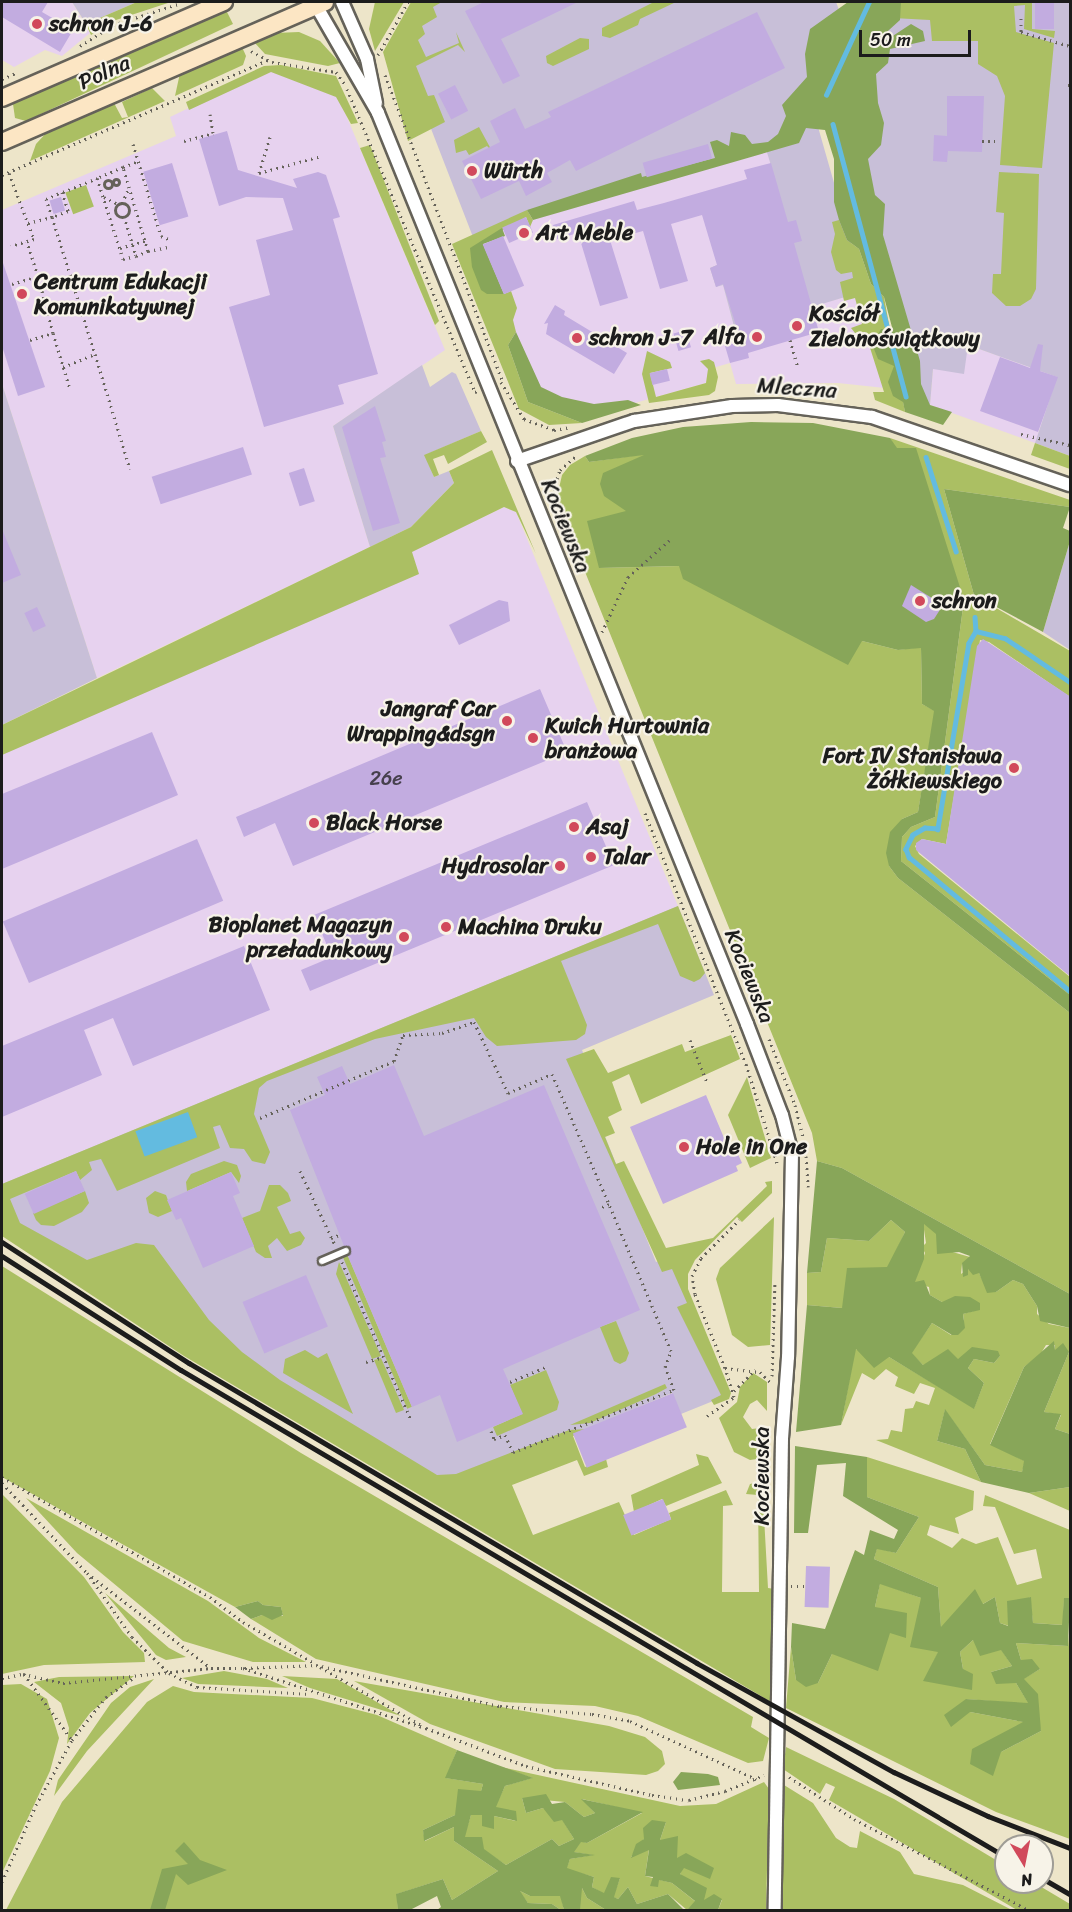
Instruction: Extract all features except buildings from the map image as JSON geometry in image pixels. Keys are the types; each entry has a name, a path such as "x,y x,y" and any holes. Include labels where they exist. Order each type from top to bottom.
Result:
{"street":[{"name":"Polna","path":"2,98 224,2"},
{"name":"Kociewska","path":"342,2 372,58 378,113"},
{"name":"Polna","path":"2,139 318,3"},
{"name":"Kociewska","path":"318,3 378,113 594,653 747,1024 782,1114 792,1154 788,1357 782,1439 782,1586 775,1911"},
{"name":"Mleczna","path":"517,461 634,422 732,406 778,405 872,417 1071,485"}],"lane":[{"path":"322,1261 346,1251"}],"path":[{"path":"70,50 136,15 186,2"},
{"path":"408,2 372,58 503,382 524,419 554,430 578,427"},
{"path":"1022,18 1020,32 1070,46"},
{"path":"244,35 252,54 268,60 336,72 346,87 475,392 503,382"},
{"path":"2,175 268,60"},
{"path":"2,79 26,69"},
{"path":"184,141 213,133 210,114"},
{"path":"270,137 259,173 321,156"},
{"path":"982,141 998,141"},
{"path":"133,144 161,236 171,240"},
{"path":"130,469 46,199 139,161"},
{"path":"123,167 148,251"},
{"path":"9,173 34,239 11,246"},
{"path":"97,178 123,259 169,247"},
{"path":"112,183 115,179 119,182 126,178"},
{"path":"129,188 115,212 124,216 136,256"},
{"path":"28,224 68,211 62,192"},
{"path":"104,197 129,209 124,216"},
{"path":"120,249 146,241"},
{"path":"27,242 70,389"},
{"path":"12,284 38,276"},
{"path":"30,340 54,333"},
{"path":"705,342 732,333 735,340"},
{"path":"790,340 797,365"},
{"path":"63,367 95,354"},
{"path":"1021,434 1071,445"},
{"path":"594,653 618,592 628,577 672,538"},
{"path":"644,809 746,1064 777,1173"},
{"path":"260,1118 394,1061 403,1035 442,1033 474,1022 508,1093 552,1074 671,1351 665,1367 674,1390 513,1452 505,1435 494,1439 491,1431"},
{"path":"690,1040 707,1082"},
{"path":"300,1171 339,1253 411,1420"},
{"path":"600,1208 609,1204"},
{"path":"734,1391 699,1305 692,1276 701,1258 739,1220"},
{"path":"331,1238 339,1235"},
{"path":"771,1395 775,1279"},
{"path":"366,1362 383,1357"},
{"path":"510,1382 548,1366"},
{"path":"725,1368 755,1370 772,1384"},
{"path":"707,1416 730,1401 734,1391 755,1370"},
{"path":"2,1477 210,1597 243,1623 426,1728"},
{"path":"2,1483 87,1573 132,1637 169,1673 197,1687 314,1694"},
{"path":"87,1573 211,1668"},
{"path":"782,1586 805,1586"},
{"path":"2,1678 23,1674 63,1683 211,1668 316,1665 500,1706 592,1714 630,1721 756,1779"},
{"path":"243,1668 314,1694 426,1728 526,1766 652,1795 689,1800 726,1791 777,1770 854,1819 1029,1911"},
{"path":"23,1674 72,1740"},
{"path":"2,1882 36,1805 72,1740 106,1697 135,1677"}],"shaded area":[{"path":"2,2 72,2 90,33 62,56 45,50 14,67 2,60"},
{"path":"72,2 137,2 86,24"},
{"path":"422,2 836,2 844,23 810,99 865,291 735,330 723,285 716,287 710,268 717,265 773,172 765,146 561,201 473,237 409,72"},
{"path":"888,2 1070,2 1070,456 1035,443 1057,377 968,345 964,374 933,369 930,405 919,400 836,106"},
{"path":"270,69 338,96 445,350 333,426 370,547 97,678 2,384 2,210 176,136 170,117"},
{"path":"766,146 774,172 717,265 710,268 716,286 723,284 735,329 865,291 885,388 838,383 736,384 730,363 709,369 706,383 592,415 533,395 473,237 561,201"},
{"path":"968,345 1058,377 1035,443 930,405 933,369"},
{"path":"422,365 430,387 452,372 456,374 481,431 425,455 434,477 449,471 454,483 411,527 370,547 333,426"},
{"path":"2,384 97,678 2,725"},
{"path":"504,507 516,512 678,906 2,1184 2,749"},
{"path":"1070,541 1070,650 1043,632"},
{"path":"678,906 714,995 582,1050 595,1083 585,1087 656,1262 669,1257 728,1395 681,1414 672,1393 573,1435 459,1498 2,1218 2,1184"}],"green space":[{"path":"137,2 171,2 113,21 91,35 86,24"},
{"path":"375,2 404,2 375,51 369,29"},
{"path":"411,2 442,2 433,7 437,17 422,26 425,34 418,40 426,57 459,43 456,32 465,52 458,45 416,66 428,96 434,95 445,122 408,141 383,52"},
{"path":"654,2 676,2 640,19 638,25 610,38 602,36 602,28"},
{"path":"848,2 901,2 900,20 878,40 879,45 911,24 923,31 925,41 890,49 888,63 876,74 878,103 884,123 881,145 868,159 875,195 885,204 883,235 920,361 921,384 930,405 952,412 943,425 905,412 903,402 893,396 888,382 894,366 878,359 872,344 881,329 893,331 884,297 871,284 859,249 847,240 839,220 834,202 834,159 825,130 806,128 799,143 533,220 527,210 641,173 642,177 715,158 710,142 717,140 729,146 731,132 745,135 752,144 768,142 778,134 786,116 782,105 807,77 805,54 810,29"},
{"path":"881,2 1032,2 1032,29 1055,31 1054,38 1024,29 1025,5 1014,6 1016,32 1054,43 1042,168 1000,165 1005,96 997,76 978,64 978,41 932,41 930,20 874,17"},
{"path":"226,10 233,24 26,121 15,118 13,104 18,100"},
{"path":"299,32 320,41 340,63 328,66 265,54 254,42 275,33"},
{"path":"580,38 589,39 589,49 553,66 547,63 546,56"},
{"path":"242,47 246,56 243,65 175,96 180,73"},
{"path":"281,65 336,76 358,123 351,124 336,97 271,72 189,110 186,102 264,66"},
{"path":"152,88 165,101 30,161 36,144 48,131 114,103 122,118 128,117 122,102"},
{"path":"479,127 492,151 487,146 469,155 466,150 456,153 454,140"},
{"path":"370,145 439,321 435,325 360,148"},
{"path":"999,172 1039,174 1036,289 1031,299 1020,306 1006,306 992,293 993,274 1001,274 1004,213 996,212"},
{"path":"86,185 94,207 73,214 65,193"},
{"path":"527,210 533,220 530,227 526,217 471,248 504,294 511,291 517,308 513,320 516,332 508,345 528,402 582,423 549,425 519,409 452,244"},
{"path":"839,220 847,240 859,249 871,284 884,297 905,412 875,400 873,392 884,392 865,332 855,333 851,328 862,324 855,298 844,301 840,282 853,278 852,272 841,274 836,270 831,252 835,234 832,222"},
{"path":"502,228 505,236 483,244 504,294 487,294 481,290 472,267 470,248"},
{"path":"516,332 541,387 562,397 594,404 628,400 641,405 582,423 528,402 508,345"},
{"path":"647,351 670,362 672,368 650,373 656,397 706,383 708,369 700,361 709,359 714,362 718,377 715,391 709,395 649,403 642,374"},
{"path":"751,422 813,423 890,438 897,448 916,448 964,600 935,817 911,827 902,837 901,861 1070,995 1070,1013 898,878 889,866 886,853 890,832 902,819 918,812 934,711 922,704 921,648 898,650 862,641 848,665 683,579 679,566 599,568 587,521 626,511 604,496 600,484 603,473 644,455 589,462 585,456 632,438 683,427"},
{"path":"481,431 487,442 448,464 444,455 433,459 439,475 434,477 424,455"},
{"path":"890,438 1070,500 1070,507 944,489 974,595 1070,651 1070,697 989,642 980,640 946,844 922,839 915,846 919,854 1070,977 1070,995 901,861 902,837 911,827 935,817 964,600"},
{"path":"1035,443 1070,456 1070,469 1031,455"},
{"path":"492,450 536,554 516,512 504,507 412,552 419,574 2,755 2,725 411,527 454,483 449,471"},
{"path":"646,454 627,512 599,568 680,566 862,641 898,650 921,647 922,704 935,711 918,812 902,819 889,866 898,878 1070,1013 1070,1294 842,1168 817,1161 812,1133 560,510 557,497 562,475 570,465 585,456 589,462"},
{"path":"944,489 1070,507 1063,528 1070,531 1070,541 1043,632 974,595"},
{"path":"678,906 705,973 694,982 680,976 658,924 561,961 587,1025 585,1034 576,1040 497,1046 486,1037 474,1018 375,1039 267,1081 259,1088 254,1114 270,1152 265,1164 252,1161 244,1149 230,1148 220,1125 213,1127 220,1148 117,1191 101,1159 89,1162 92,1170 80,1180 76,1171 10,1199 20,1223 87,1260 136,1243 154,1245 209,1320 242,1352 280,1380 437,1475 456,1474 569,1430 588,1429 573,1436 585,1467 606,1459 608,1467 584,1476 577,1460 512,1485 533,1535 619,1502 634,1535 671,1519 669,1513 726,1490 733,1505 723,1506 722,1592 759,1592 758,1495 746,1494 750,1484 762,1481 768,1588 775,1589 771,1702 184,1356 2,1236 2,1184"},
{"path":"731,1035 740,1059 641,1104 629,1074 612,1082 622,1110 608,1117 615,1133 605,1137 616,1164 624,1161 666,1248 713,1238 767,1186 765,1182 772,1181 772,1193 742,1222 737,1217 695,1260 688,1274 688,1289 731,1393 729,1399 714,1405 711,1400 721,1395 677,1307 687,1303 672,1269 662,1272 566,1059 594,1049 608,1073 682,1044 685,1052"},
{"path":"747,1077 771,1158 750,1168 728,1115"},
{"path":"224,1161 237,1165 241,1176 239,1183 231,1172 187,1191 186,1182 191,1174"},
{"path":"817,1161 842,1168 1070,1294 1070,1328 1040,1321 1037,1306 1023,1284 1013,1280 996,1292 987,1293 979,1273 973,1275 968,1269 968,1275 963,1277 962,1263 970,1256 959,1252 937,1254 936,1234 924,1224 924,1259 915,1282 924,1280 930,1295 942,1302 955,1296 970,1297 980,1303 980,1310 963,1314 965,1328 958,1335 952,1335 932,1323 912,1353 923,1365 948,1349 958,1359 972,1347 998,1351 1000,1356 994,1363 974,1359 968,1368 984,1383 974,1409 889,1357 874,1368 856,1349 841,1425 796,1432 807,1305 842,1308 847,1268 887,1267 905,1232 891,1220 869,1241 827,1238 821,1272 807,1273"},
{"path":"269,1185 280,1185 288,1193 291,1201 277,1207 290,1234 300,1231 305,1238 301,1245 287,1251 277,1238 268,1246 272,1258 265,1258 256,1252 242,1218 260,1211"},
{"path":"85,1191 89,1203 82,1212 54,1226 41,1225 36,1220 33,1213"},
{"path":"155,1191 166,1195 172,1211 158,1217 149,1213 146,1198"},
{"path":"774,1217 770,1345 748,1347 732,1335 716,1279 720,1268"},
{"path":"891,1220 905,1232 888,1268 842,1308 807,1305 807,1273 821,1272 827,1238 869,1241"},
{"path":"923,1223 934,1230 949,1251 970,1257 962,1264 961,1274 968,1269 979,1273 985,1285 996,1292 1013,1280 1023,1284 1037,1306 1037,1314 1049,1324 1070,1328 1070,1434 1055,1429 1061,1415 1044,1412 1069,1352 1055,1351 1055,1345 1046,1345 1040,1355 1024,1367 990,1444 1025,1461 1022,1472 985,1465 945,1410 937,1441 965,1449 981,1482 876,1440 888,1439 891,1430 902,1432 905,1409 913,1408 916,1401 929,1405 935,1388 920,1383 914,1394 895,1386 898,1377 886,1369 874,1380 862,1373 841,1425 855,1349 889,1357 974,1408 984,1383 968,1368 974,1359 994,1363 1000,1356 958,1359 923,1365 911,1353 932,1323 951,1335 964,1320 963,1314 980,1309 942,1302 930,1295 929,1287 914,1283 925,1253 922,1247 926,1243"},
{"path":"347,1254 412,1407 407,1409 342,1256"},
{"path":"339,1262 381,1356 372,1359 336,1274"},
{"path":"2,1266 301,1453 753,1717 751,1727 769,1738 763,1761 748,1763 638,1716 595,1706 504,1702 316,1659 251,1619 262,1615 283,1616 281,1607 263,1605 258,1601 235,1607 2,1477"},
{"path":"616,1321 629,1353 626,1361 620,1364 614,1361 600,1327"},
{"path":"1054,1341 1055,1350 1063,1343 1069,1352 1044,1412 1061,1414 1055,1429 1070,1434 1070,1487 1029,1493 981,1482 965,1449 937,1441 945,1409 985,1465 1022,1472 1024,1461 990,1445 1024,1367"},
{"path":"305,1350 318,1358 327,1353 353,1414 283,1373 285,1359"},
{"path":"381,1358 404,1410 396,1413 374,1360"},
{"path":"546,1370 559,1402 557,1410 497,1436 493,1427 522,1414 510,1385"},
{"path":"753,1373 767,1382 767,1411 757,1400 750,1404 743,1417 752,1429 767,1427 767,1442 764,1458 750,1460 734,1452 719,1418 737,1402 740,1387"},
{"path":"665,1384 667,1388 656,1394 590,1423 570,1425"},
{"path":"795,1446 867,1457 867,1497 919,1517 896,1553 877,1549 874,1559 938,1587 941,1627 975,1589 983,1604 995,1597 1000,1623 1008,1626 1007,1601 1031,1597 1033,1623 1062,1625 1064,1598 1070,1598 1068,1646 1016,1643 1021,1660 1032,1659 1040,1669 1024,1679 1038,1694 1041,1731 1001,1752 993,1776 970,1764 972,1749 1023,1722 970,1712 951,1727 944,1715 966,1699 1028,1703 1016,1683 996,1684 991,1672 1012,1666 1001,1650 980,1656 973,1640 960,1652 963,1669 973,1674 972,1690 923,1681 938,1652 910,1647 921,1598 880,1584 875,1607 907,1613 906,1638 890,1633 878,1671 832,1654 818,1683 806,1687 796,1680 791,1647 792,1623 825,1629 855,1550 864,1555 870,1530 894,1539 898,1530 843,1496 846,1463 817,1465 808,1533 794,1533"},
{"path":"696,1454 708,1457 722,1483 666,1506 662,1499 634,1512 631,1495 699,1465"},
{"path":"867,1457 974,1491 973,1510 955,1518 959,1534 930,1525 927,1535 952,1548 962,1538 976,1544 998,1537 1017,1585 1042,1578 1036,1549 1014,1554 995,1507 983,1506 985,1495 1070,1530 1070,1598 1064,1599 1063,1625 1033,1623 1030,1597 1009,1626 1000,1623 995,1597 941,1628 938,1587 874,1559 877,1548 896,1553 919,1517 867,1497"},
{"path":"1070,1487 1070,1511 1029,1493"},
{"path":"2,1494 84,1577 123,1632 144,1653 145,1662 44,1665 2,1674"},
{"path":"26,1498 208,1601 259,1638 306,1662 253,1662 183,1641 77,1553"},
{"path":"880,1583 921,1598 939,1651 924,1681 963,1669 960,1652 973,1640 1001,1649 1012,1666 991,1672 1016,1683 1029,1704 966,1699 970,1712 1024,1722 1001,1752 1041,1731 1023,1679 1040,1669 1021,1660 1016,1643 1068,1646 1070,1624 1070,1839 996,1812 786,1708 791,1647 796,1680 818,1683 832,1654 875,1607"},
{"path":"105,1593 169,1648 186,1657 166,1660 156,1655"},
{"path":"258,1601 263,1605 281,1607 283,1615 272,1620 262,1615 251,1619 235,1607"},
{"path":"224,1671 267,1679 288,1688 198,1684 182,1678"},
{"path":"134,1676 90,1713 67,1744 69,1728 61,1703 34,1682 59,1677"},
{"path":"282,1676 337,1679 401,1716 310,1688"},
{"path":"154,1679 87,1751 54,1796 58,1780 111,1703 130,1687"},
{"path":"354,1681 609,1726 645,1737 662,1751 665,1764 658,1771 646,1775 555,1769 430,1724"},
{"path":"21,1684 47,1699 59,1738 50,1771 2,1873 2,1685"},
{"path":"173,1686 194,1692 312,1698 377,1715 457,1750 446,1778 483,1784 481,1791 455,1815 423,1830 425,1841 454,1827 454,1841 498,1871 452,1900 443,1879 397,1894 398,1910 6,1910 62,1802 147,1702"},
{"path":"786,1747 894,1799 994,1859 994,1894 1053,1894 1070,1904 1070,1910 1017,1910 829,1800 835,1787 826,1783 820,1794 783,1769"},
{"path":"457,1750 533,1778 505,1786 496,1807 516,1811 517,1821 494,1816 494,1829 482,1826 482,1815 471,1815 465,1837 482,1837 484,1849 506,1865 552,1839 559,1846 574,1839 562,1820 554,1822 543,1808 526,1813 522,1798 546,1794 552,1804 565,1802 584,1817 595,1813 581,1799 643,1812 587,1843 581,1842 574,1852 595,1855 570,1859 567,1868 594,1877 592,1887 604,1893 611,1877 620,1878 614,1897 618,1899 628,1887 637,1904 668,1894 684,1910 606,1910 587,1898 582,1888 580,1910 564,1910 560,1896 530,1896 520,1891 528,1903 552,1904 561,1910 437,1910 441,1907 437,1896 410,1910 398,1910 396,1894 443,1879 452,1900 498,1871 454,1841 454,1827 424,1841 423,1830 455,1815 458,1789 481,1791 483,1784 445,1778"},
{"path":"501,1767 680,1806 716,1804 764,1782 769,1789 766,1910 718,1910 722,1900 704,1900 680,1874 683,1867 660,1840 666,1822 644,1839 631,1857 649,1849 645,1876 672,1883 696,1902 687,1910 668,1894 637,1904 628,1887 618,1899 613,1897 620,1878 604,1894 592,1887 594,1877 566,1869 570,1859 592,1855 573,1852 581,1841 587,1843 642,1813 582,1799 595,1813 584,1817 565,1802 522,1798 526,1813 543,1808 562,1819 574,1839 559,1846 552,1839 506,1865 464,1837 471,1815 483,1815 493,1828 494,1816 516,1821 495,1807 505,1786 532,1778"},
{"path":"681,1772 718,1777 720,1785 678,1790 673,1782"},
{"path":"784,1785 813,1803 836,1838 850,1847 857,1848 860,1831 900,1852 914,1874 963,1885 1012,1910 782,1910"},
{"path":"652,1820 666,1822 660,1840 678,1836 677,1858 686,1853 714,1868 710,1879 684,1868 680,1874 707,1888 704,1900 714,1894 722,1899 718,1910 687,1910 695,1901 672,1883 659,1880 658,1887 650,1886 653,1877 645,1876 649,1850 631,1858 636,1844 644,1839 643,1828"},
{"path":"184,1842 200,1860 227,1870 188,1885 176,1874 165,1910 150,1910 162,1869 188,1864 175,1851"},
{"path":"581,1886 587,1898 606,1910 579,1910"},
{"path":"518,1890 530,1896 561,1896 564,1910 552,1904 528,1903"}],"water":[{"path":"188,1112 197,1137 145,1157 135,1131"}],"waterway":[{"path":"826,95 869,2"},
{"path":"833,124 906,396"},
{"path":"926,457 956,551"},
{"path":"975,617 976,631 969,643 938,829 925,828 913,835 906,849 909,857 1070,991"},
{"path":"976,631 1005,638 1070,682"}],"railway":[{"path":"2,1242 189,1363 697,1663 894,1772 988,1816 1070,1848"},
{"path":"2,1256 181,1370 994,1850"},
{"path":"1054,1885 1070,1894"}],"place":[{"name":"schron J-6","path":"37,24"},
{"name":"Würth","path":"472,171"},
{"name":"Art Meble","path":"524,233"},
{"name":"Centrum Edukacji Komunikatywnej","path":"22,294"},
{"name":"Kościół Zielonoświątkowy","path":"797,326"},
{"name":"Alfa","path":"757,337"},
{"name":"schron J-7","path":"577,338"},
{"name":"schron","path":"920,601"},
{"name":"Jangraf Car Wrapping&dsgn","path":"507,721"},
{"name":"Kwich Hurtownia branżowa","path":"533,738"},
{"name":"Fort IV Stanisława Żółkiewskiego","path":"1014,768"},
{"name":"Black Horse","path":"314,823"},
{"name":"Asaj","path":"574,827"},
{"name":"Talar","path":"591,857"},
{"name":"Hydrosolar","path":"560,866"},
{"name":"Machina Druku","path":"446,927"},
{"name":"Bioplanet Magazyn przeładunkowy","path":"404,937"},
{"name":"Hole in One","path":"684,1147"}]}
